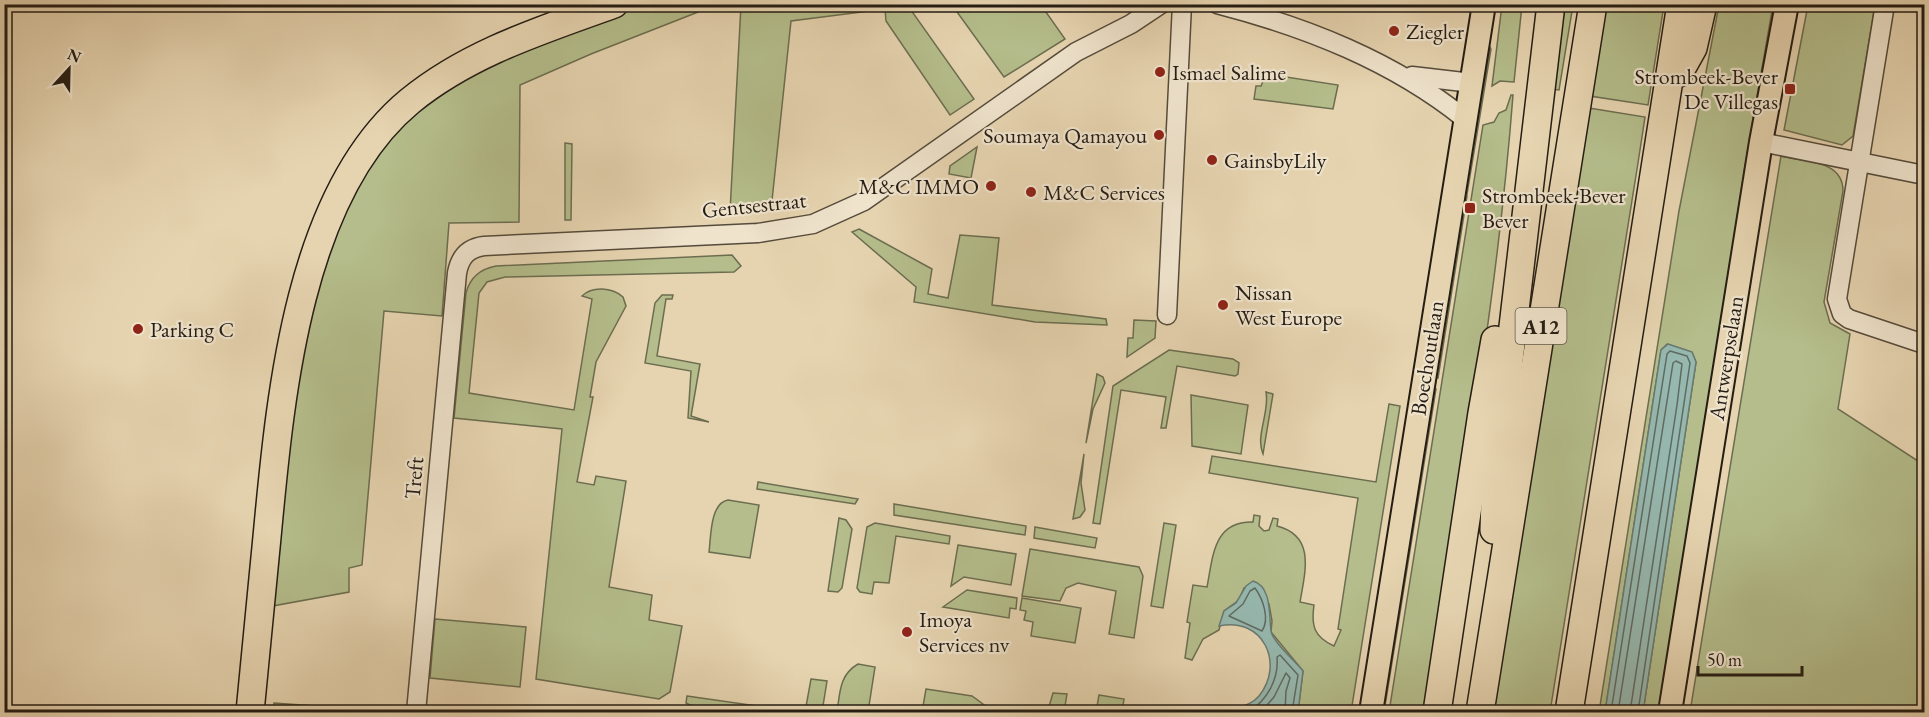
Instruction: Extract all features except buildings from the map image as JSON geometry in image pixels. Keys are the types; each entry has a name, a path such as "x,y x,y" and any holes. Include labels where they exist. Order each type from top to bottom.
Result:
{"highway":[{"path":"250,712 281,409 308,280 323,229 340,192 375,137 398,112 436,82 508,44 614,4"},
{"path":"1490,648 1496,471 1551,4"},
{"name":"A12","path":"1480,712 1593,4"},
{"path":"1569,712 1681,4"},
{"path":"1667,96 1693,48 1703,4"},
{"path":"1437,712 1484,401 1497,332 1522,256"},
{"path":"1576,712 1586,608"}],"main road":[{"name":"Boechoutlaan","path":"1371,712 1484,4"},
{"name":"Antwerpselaan","path":"1670,712 1761,142 1787,4"}],"street":[{"name":"Gentsestraat","path":"468,251 484,246 758,232 813,224 864,201 1076,52 1131,24 1161,4"},
{"path":"1167,315 1182,4"},
{"path":"1217,4 1288,24 1401,74 1466,119"},
{"path":"1885,4 1837,299 1838,307 1849,319 1924,344"},
{"path":"1401,74 1472,83"},
{"path":"1761,142 1924,175"},
{"name":"Treft","path":"416,712 458,273 462,257 468,251"}],"green space":[{"path":"637,5 716,5 591,54 520,85 519,222 449,223 442,316 384,311 362,565 349,568 349,592 267,607 282,457 314,286 361,171 423,102 506,54"},
{"path":"741,5 919,5 908,6 974,99 950,115 886,21 885,9 791,21 771,210 730,212"},
{"path":"952,5 1041,5 1065,39 1004,77"},
{"path":"1502,5 1522,5 1514,82 1500,81 1492,86"},
{"path":"1561,5 1573,5 1559,90 1551,89"},
{"path":"1605,5 1664,5 1648,105 1590,96"},
{"path":"1719,5 1773,5 1746,160 1660,712 1643,712 1696,362 1692,352 1667,344 1661,350 1605,712 1599,712 1679,211"},
{"path":"1808,5 1875,5 1853,136 1842,145 1784,130"},
{"path":"1490,47 1491,49 1467,194 1465,193"},
{"path":"1266,74 1338,85 1333,109 1254,99 1256,86 1261,86"},
{"path":"1511,95 1513,95 1506,173 1487,328 1426,712 1389,712 1483,125 1494,122 1499,113 1506,110"},
{"path":"1589,108 1645,117 1638,163 1550,712 1494,712"},
{"path":"565,143 572,144 571,220 565,220"},
{"path":"977,147 971,178 949,174 950,166"},
{"path":"1781,156 1821,164 1837,173 1841,181 1843,191 1824,302 1830,323 1850,334 1838,409 1924,465 1924,712 1690,712"},
{"path":"1465,196 1467,196 1438,378 1435,377"},
{"path":"859,229 932,269 928,294 948,298 960,235 999,238 992,305 1106,319 1107,325 1035,322 914,302 916,287 852,232"},
{"path":"732,255 741,266 734,272 505,277 487,282 479,293 469,393 574,410 592,299 582,296 596,289 602,289 613,291 623,297 626,306 596,362 590,397 593,397 577,482 594,485 596,476 626,481 609,587 652,595 649,620 682,626 670,692 659,699 536,679 562,429 454,418 466,293 470,282 485,269 496,266"},
{"path":"662,295 673,295 672,299 666,299 657,356 700,364 691,416 709,422 688,418 691,371 645,363 655,303"},
{"path":"1134,320 1156,321 1155,338 1127,357 1128,338 1133,338"},
{"path":"1169,350 1233,359 1239,363 1238,374 1235,376 1177,366 1166,428 1161,428 1166,397 1121,390 1100,524 1093,523 1113,386"},
{"path":"1097,374 1103,377 1105,383 1093,409 1086,443"},
{"path":"1433,389 1436,389 1384,712 1382,712"},
{"path":"1266,392 1273,394 1263,454 1261,432 1267,400"},
{"path":"1191,395 1248,405 1241,454 1192,446"},
{"path":"1389,404 1400,406 1351,712 1298,712 1303,671 1271,632 1269,604 1244,588 1239,600 1224,611 1219,630 1203,639 1192,660 1185,658 1190,623 1187,622 1193,585 1207,587 1214,553 1222,534 1240,523 1253,522 1254,515 1260,516 1259,526 1264,531 1269,530 1273,518 1278,519 1277,526 1298,538 1305,557 1300,602 1314,605 1315,630 1322,639 1334,646 1341,630 1338,629 1358,498 1209,473 1212,456 1376,482"},
{"path":"1084,454 1081,483 1085,510 1080,517 1073,519"},
{"path":"758,482 858,499 855,504 757,489"},
{"path":"728,500 759,505 750,558 709,552 715,514 722,502"},
{"path":"894,504 1026,526 1025,535 894,515"},
{"path":"839,518 846,520 852,529 842,588 838,592 828,591"},
{"path":"875,523 950,536 949,544 896,536 889,583 874,582 872,594 860,592 857,588 867,527"},
{"path":"1164,523 1176,525 1163,608 1151,606"},
{"path":"1035,527 1097,538 1095,548 1034,538"},
{"path":"958,545 1016,554 1011,585 964,577 951,586"},
{"path":"1030,549 1139,567 1143,576 1134,638 1109,634 1116,591 1078,583 1066,588 1060,601 1022,596"},
{"path":"967,590 1017,598 1016,609 1010,608 1009,618 943,607"},
{"path":"1022,598 1081,608 1075,643 1031,636 1033,622 1024,620 1026,611 1020,610"},
{"path":"435,619 526,627 520,687 430,678"},
{"path":"858,664 875,667 868,712 837,712 844,679 847,673"},
{"path":"811,679 827,681 822,712 805,712"},
{"path":"926,689 972,696 987,707 986,712 922,712"},
{"path":"1053,693 1067,694 1064,712 1043,712 1048,710"},
{"path":"1099,695 1124,699 1122,712 1096,712"},
{"path":"687,696 799,712 730,712 690,705 686,703"},
{"path":"274,703 343,708 343,712 273,712"}],"water":[{"path":"1668,344 1692,352 1696,362 1643,712 1605,712 1661,350"},
{"path":"1253,581 1264,589 1267,595 1272,635 1303,671 1298,712 1227,712 1255,700 1267,683 1270,670 1265,645 1258,635 1247,628 1234,625 1219,626 1224,611 1236,603 1246,586"}],"place":[{"name":"Ziegler","path":"1394,31"},
{"name":"Ismael Salime","path":"1160,72"},
{"name":"Strombeek-Bever De Villegas","path":"1790,89"},
{"name":"Soumaya Qamayou","path":"1159,135"},
{"name":"GainsbyLily","path":"1212,160"},
{"name":"M&C IMMO","path":"991,186"},
{"name":"M&C Services","path":"1031,192"},
{"name":"Strombeek-Bever Bever","path":"1470,208"},
{"name":"Nissan West Europe","path":"1223,305"},
{"name":"Parking C","path":"138,329"},
{"name":"Imoya Services nv","path":"907,632"}]}
